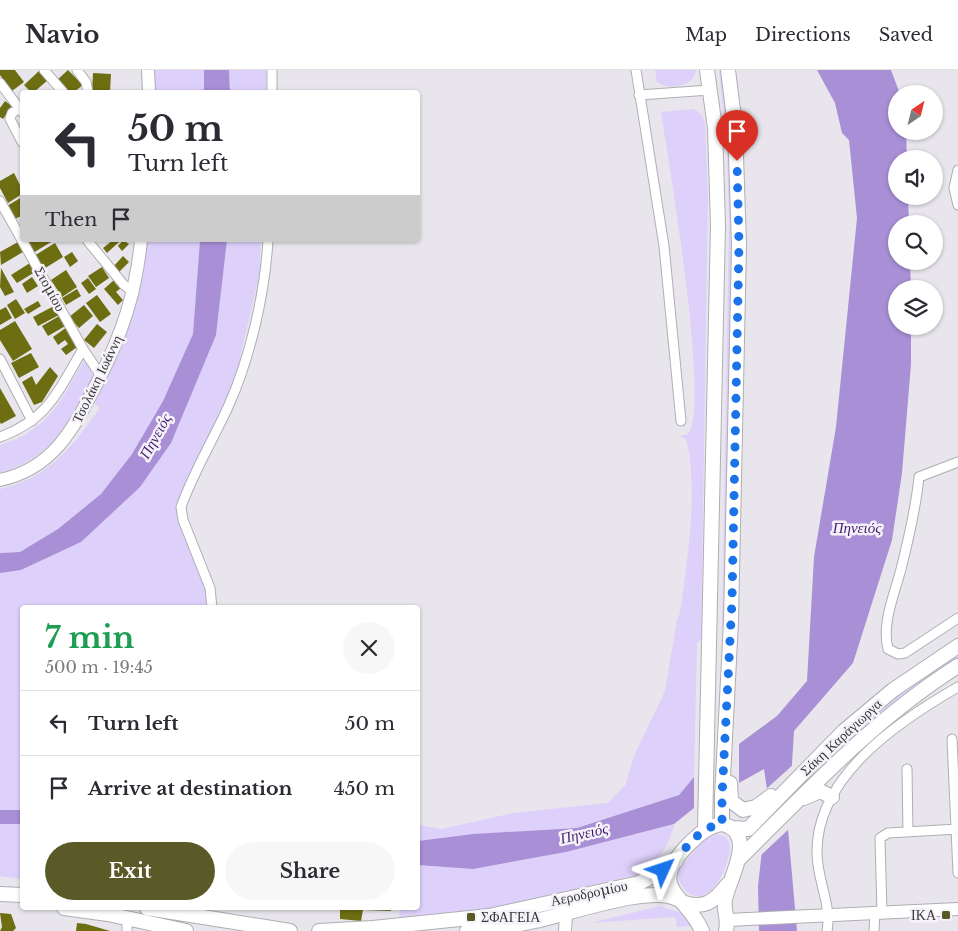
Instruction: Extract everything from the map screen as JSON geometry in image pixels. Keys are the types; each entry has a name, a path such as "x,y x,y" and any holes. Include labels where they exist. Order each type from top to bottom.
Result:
{"main road":[{"path":"705,830 718,226 715,128 707,70"},
{"path":"727,826 705,830 676,860 669,879 672,892 701,928 716,931 727,926 725,903 731,881 743,856 739,840 727,826 724,764 731,621 739,244 735,126 728,70"},
{"name":"Σάκη Καράγιωργα","path":"727,826 748,829 811,763 871,707 958,646"},
{"name":"Σάκη Καράγιωργα","path":"743,856 883,719 958,666"},
{"path":"726,799 738,808 748,810 760,805 778,789 792,783"},
{"path":"809,793 822,791 832,797"},
{"name":"Αεροδρομίου","path":"319,931 390,927 489,916 639,883 656,875 676,860"},
{"path":"679,900 693,906 702,906 719,895 731,881"},
{"path":"3,895 20,896"},
{"path":"3,895 20,900"},
{"name":"Αεροδρομίου","path":"467,931 495,930 639,897 664,895 679,900"},
{"path":"71,910 127,925 186,931"},
{"path":"156,910 238,928 290,931"}],"street":[{"path":"44,70 61,90"},
{"path":"77,70 86,82 88,90"},
{"path":"148,70 149,90"},
{"path":"272,70 272,90"},
{"path":"636,70 664,246 681,421"},
{"path":"0,83 20,109"},
{"path":"639,95 710,90"},
{"path":"20,111 10,119 20,138"},
{"path":"958,170 954,195 958,205"},
{"name":"Στομίου","path":"0,201 20,237"},
{"name":"Στομίου","path":"23,242 83,349 101,376"},
{"path":"89,242 123,284 134,292"},
{"name":"Τσολάκη Ιωάννη","path":"0,480 26,472 55,450 74,428 116,343 134,292 139,242"},
{"path":"212,605 210,588 183,520 181,507 229,405 250,342 265,275 268,242"},
{"path":"0,437 32,421 50,404 83,349"},
{"path":"0,359 32,421"},
{"path":"958,462 919,477 902,566 888,618 886,642 888,649 898,654 905,653 958,618"},
{"name":"Σάκη Καράγιωργα","path":"828,931 828,916 818,866 817,846 820,827 832,797 853,767 874,744 915,714 958,687"},
{"path":"952,739 958,874"},
{"path":"907,769 908,832"},
{"path":"874,931 879,913 880,838 888,833 956,829"},
{"path":"727,926 747,919 958,909"},
{"path":"565,931 566,915"}],"shaded area":[{"path":"154,70 204,70 204,90 153,90"},
{"path":"229,70 266,70 266,90 230,90"},
{"path":"655,70 696,70 691,80 686,83 668,86 657,82"},
{"path":"719,70 724,70 734,187 726,626 722,628 729,224 727,149"},
{"path":"693,109 701,114 705,122 708,195 701,640 697,643 694,777 679,795 577,828 473,834 420,841 420,825 442,829 513,813 608,803 626,784 633,758 665,691 677,620 680,613 691,525 692,479 690,458 686,439 680,436 688,434 694,414 694,379 686,280 661,112"},
{"path":"147,242 200,242 193,334 163,401 132,454 101,494 58,529 20,552 0,553 0,489 17,484 46,469 69,448 100,408 93,402 129,324 142,283"},
{"path":"227,242 261,242 259,276 229,405 181,510 207,580 206,605 20,605 20,810 0,810 0,573 21,570 81,542 216,335"},
{"path":"84,360 89,366 93,377 67,424 47,447 34,457 19,466 0,473 0,445 17,439 42,423 68,389"},
{"path":"958,654 958,660 902,697 849,741 845,738 914,683"},
{"path":"0,824 20,824 20,879 0,876"},
{"path":"674,824 666,847 661,854 650,866 637,875 493,908 399,917 400,910 420,910 420,865 473,869 566,852"},
{"path":"718,834 726,837 730,845 728,858 720,879 706,894 695,896 690,894 682,887 678,871 705,838"},
{"path":"660,906 681,913 693,926 677,927 675,917 590,923"}],"water":[{"path":"204,70 229,70 230,90 204,90"},
{"name":"Πηνειός","path":"817,70 891,70 897,85 888,85 888,140 906,140 907,150 888,150 888,205 908,205 909,215 888,215 888,270 910,270 911,280 888,280 888,335 911,335 911,364 902,473 892,540 853,663 794,731 788,829 797,931 759,931 758,886 768,796 764,769 694,808 674,824 566,852 473,869 420,865 420,841 473,834 577,828 679,795 694,777 777,716 807,681 814,557 836,427 857,218 849,140 842,133 835,103"},
{"name":"Πηνειός","path":"200,242 227,242 216,335 171,443 140,487 81,542 21,570 0,573 0,553 20,552 58,529 101,494 132,454 163,401 193,334"},
{"path":"0,810 20,810 20,824 0,824"}],"pier":[{"path":"739,741 739,786 694,811 694,774"},
{"path":"795,763 791,827 759,857 764,791"}],"building":[{"path":"0,70 15,70 24,82 12,91 0,75"},
{"path":"68,70 83,85 77,90 65,90 56,81"},
{"path":"39,71 48,80 36,90 29,90 24,85"},
{"path":"93,73 111,74 110,90 92,90"},
{"path":"5,101 12,106 3,119 0,117 0,108"},
{"path":"14,173 20,185 20,195 8,203 0,188 0,181"},
{"path":"20,198 20,216 15,219 7,206"},
{"path":"18,242 23,252 1,265 0,252"},
{"path":"29,242 51,242 33,253 27,243"},
{"path":"110,242 119,242 107,253 103,248"},
{"path":"121,242 129,244 122,251 118,246"},
{"path":"55,243 63,257 42,270 34,256"},
{"path":"72,252 78,261 70,267 64,257"},
{"path":"123,256 129,262 119,272 113,267"},
{"path":"30,263 35,272 17,283 11,275"},
{"path":"102,267 109,278 96,287 88,276"},
{"path":"1,268 14,292 5,296 0,287"},
{"path":"66,270 77,287 62,297 51,280"},
{"path":"32,277 38,286 27,293 22,284"},
{"path":"88,278 96,289 89,294 81,283"},
{"path":"114,280 121,288 116,292 123,300 118,305 104,289"},
{"path":"77,289 81,296 66,305 62,298"},
{"path":"97,295 111,314 100,322 86,303"},
{"path":"16,299 25,313 15,319 7,305"},
{"path":"38,301 41,306 28,314 24,309"},
{"path":"84,305 93,316 79,328 69,317"},
{"path":"54,306 59,315 38,326 33,317"},
{"path":"6,307 12,318 0,325 0,310"},
{"path":"61,315 67,325 48,336 42,326"},
{"path":"15,321 32,349 13,361 0,340 0,330"},
{"path":"97,324 107,332 94,348 84,340"},
{"path":"67,327 80,345 66,355 61,349 68,344 65,340 58,345 53,337"},
{"path":"31,353 39,367 19,378 11,363"},
{"path":"50,367 58,376 42,402 34,405 22,382 32,376 36,385"},
{"path":"0,388 16,416 1,424 0,422"},
{"path":"340,910 363,910 361,921 340,919"},
{"path":"0,913 11,914 16,928 13,931 0,931 2,927"},
{"path":"77,923 86,924 110,931 76,931"}],"place":[{"name":"ΙΚΑ","path":"946,915"},
{"name":"ΣΦΑΓΕΙΑ","path":"471,917"}],"route":[{"path":"663,870 676,860 700,834 710,827 722,824 732,601 739,244 737,161"}]}
